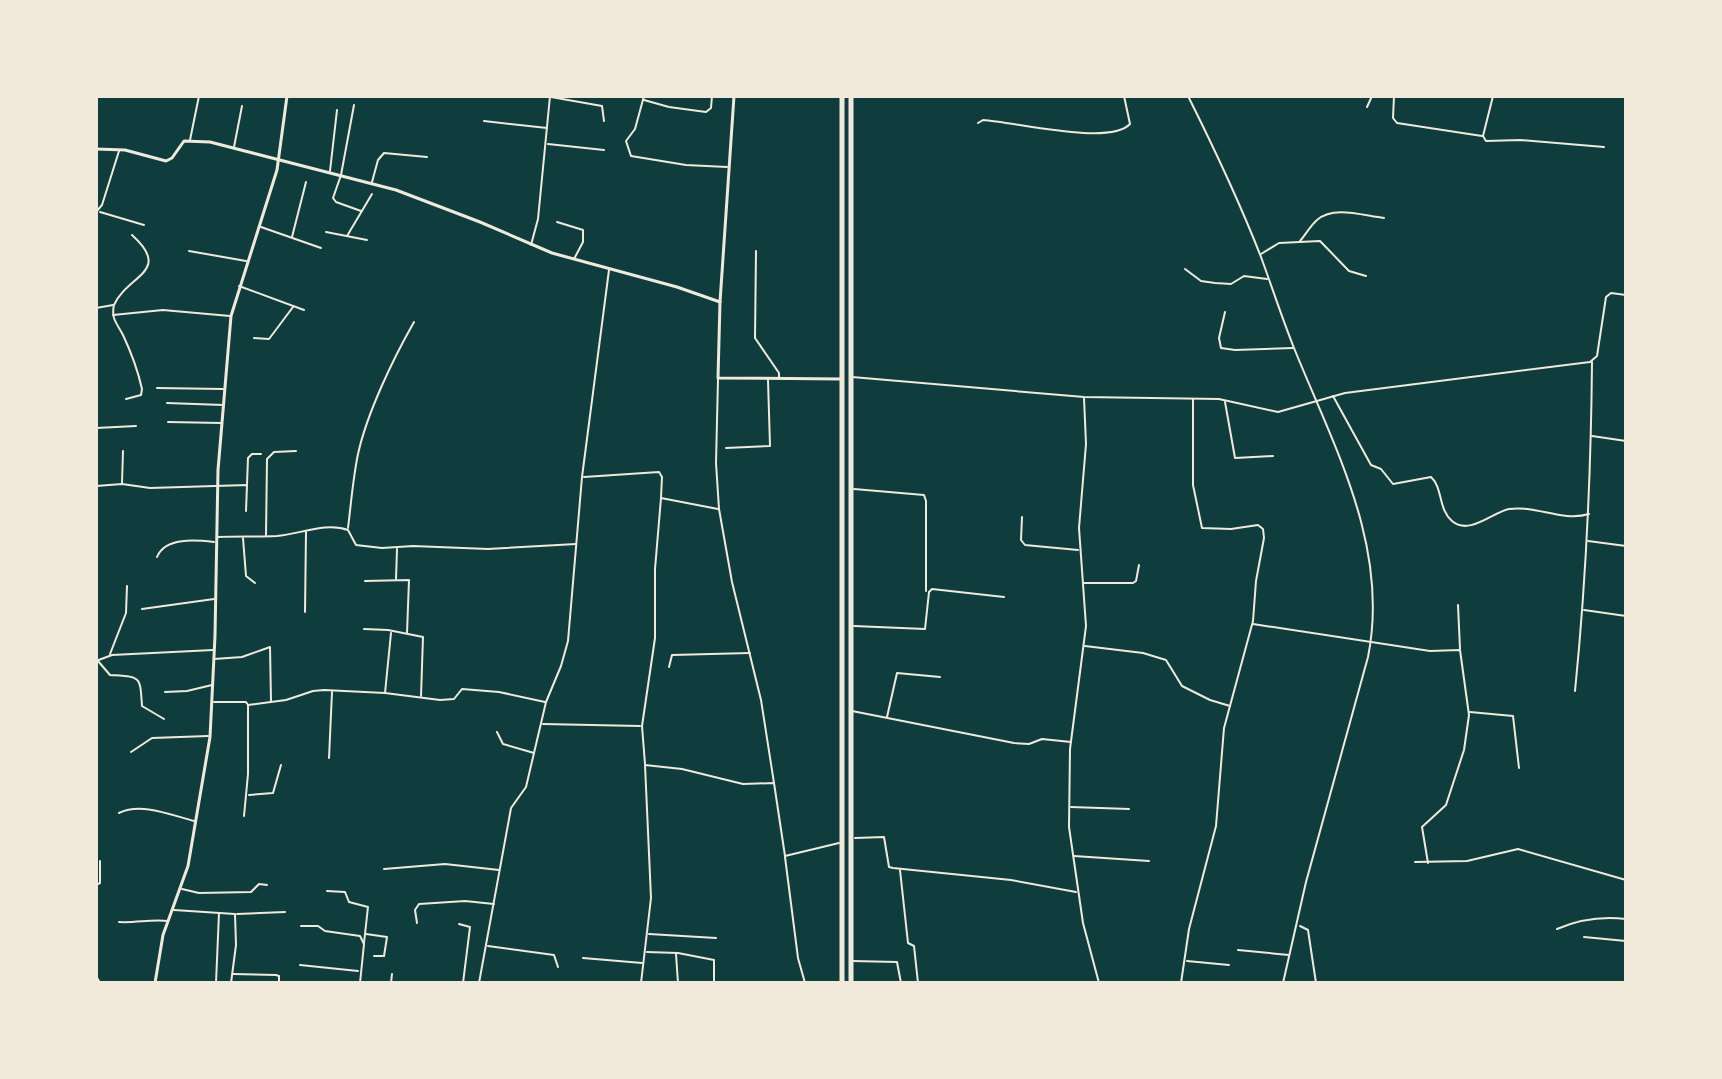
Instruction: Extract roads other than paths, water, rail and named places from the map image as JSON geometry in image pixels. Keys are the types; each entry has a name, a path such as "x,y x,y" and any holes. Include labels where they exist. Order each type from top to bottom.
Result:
{"highway":[{"path":"842,96 842,983"},
{"path":"851,96 851,983"},
{"path":"842,601 850,601"}],"street":[{"path":"190,140 199,96"},
{"path":"155,983 168,921 182,889 210,737 218,485 231,316 279,161 287,96"},
{"path":"531,245 538,219 550,96 602,106 604,121"},
{"path":"712,96 711,108 706,112 669,107 644,98 636,127 626,141 631,156 686,165 729,167"},
{"path":"734,96 720,302 716,435 719,509 732,582 751,653 774,783 798,958 805,983"},
{"path":"978,123 983,120 1087,134 1117,132 1130,124 1124,96"},
{"path":"1188,96 1259,254 1364,525 1373,588 1375,621 1371,642 1306,882 1283,983"},
{"path":"1367,107 1372,96"},
{"path":"1394,96 1393,118 1397,123 1483,136"},
{"path":"1493,96 1483,136 1485,141 1520,140 1604,147"},
{"path":"354,105 334,200 361,211"},
{"path":"234,148 242,106"},
{"path":"329,172 337,110"},
{"path":"484,121 548,128"},
{"path":"96,149 120,149 166,161 172,158 184,141 234,148 372,183 458,213 573,260 677,287 720,302"},
{"path":"547,143 604,150"},
{"path":"120,149 97,212 144,225"},
{"path":"372,183 378,160 384,153 427,157"},
{"path":"292,238 306,182"},
{"path":"347,236 372,194"},
{"path":"1299,242 1317,220 1329,214 1341,212 1384,218"},
{"path":"557,222 583,230 583,242 573,260"},
{"path":"260,226 321,248"},
{"path":"326,232 367,240"},
{"path":"126,399 139,396 142,389 125,339 113,315 114,305 149,266 146,249 132,235"},
{"path":"1259,254 1279,243 1322,242 1349,271 1366,276"},
{"path":"189,251 247,262"},
{"path":"756,251 755,338 779,373 779,379"},
{"path":"1185,269 1201,281 1215,283 1231,284 1246,276 1268,279"},
{"path":"480,983 511,808 526,787 546,702 568,641 582,477 609,270"},
{"path":"239,286 304,310"},
{"path":"1575,691 1589,514 1592,361 1597,354 1606,297 1611,293 1626,295"},
{"path":"96,308 114,305"},
{"path":"254,338 269,339 294,307"},
{"path":"113,315 163,310 231,316"},
{"path":"1225,312 1219,338 1221,348 1294,347"},
{"path":"414,322 402,343 362,439 348,530 354,542 360,546 488,549 577,543"},
{"path":"851,377 1084,397 1225,400 1278,412 1333,395 1592,361"},
{"path":"718,378 842,379"},
{"path":"726,448 770,446 768,379"},
{"path":"157,388 224,389"},
{"path":"1333,395 1371,465 1381,469 1393,484 1431,477 1436,482 1443,507 1454,523 1476,523 1511,509 1570,517 1589,514"},
{"path":"1084,397 1086,444 1079,550 1086,616 1071,742 1069,827 1089,952 1099,983"},
{"path":"1181,983 1189,929 1216,826 1224,728 1252,624 1264,531 1255,525 1206,531 1202,528 1193,485 1193,399"},
{"path":"1225,400 1235,457 1273,456"},
{"path":"167,403 224,405"},
{"path":"168,422 223,423"},
{"path":"96,428 136,426"},
{"path":"1592,436 1626,441"},
{"path":"122,484 123,451"},
{"path":"266,536 267,459 274,452 296,451"},
{"path":"246,511 248,458 252,454 261,454"},
{"path":"582,477 659,472 662,477 655,569 655,638 642,726 651,898 641,983"},
{"path":"96,486 247,485"},
{"path":"851,489 924,495 926,591"},
{"path":"661,498 719,509"},
{"path":"1022,517 1021,540 1025,545 1079,550"},
{"path":"157,557 161,548 168,544 340,527 348,530"},
{"path":"305,612 306,531"},
{"path":"243,537 246,576 255,583"},
{"path":"1587,540 1626,546"},
{"path":"396,580 397,547"},
{"path":"1082,582 1133,583 1139,565"},
{"path":"365,581 409,580 407,633"},
{"path":"109,655 126,613 127,586"},
{"path":"851,626 925,629 929,592 932,589 1004,597"},
{"path":"142,609 215,599"},
{"path":"1428,863 1422,827 1446,805 1464,750 1469,712 1460,650 1458,605"},
{"path":"1583,610 1626,616"},
{"path":"1252,624 1430,651 1460,650"},
{"path":"364,629 407,633 424,638 422,698"},
{"path":"385,693 391,631"},
{"path":"1083,646 1162,658 1169,662 1182,686 1230,706"},
{"path":"214,659 242,657 270,647 271,702"},
{"path":"96,661 109,655 215,650"},
{"path":"669,667 672,655 751,653"},
{"path":"96,661 105,666 110,675 138,679 142,687 142,706 164,719"},
{"path":"96,673 96,682"},
{"path":"887,717 897,673 940,677"},
{"path":"165,692 213,685"},
{"path":"212,703 243,702 248,705 313,691 454,699 462,689 499,692 546,702"},
{"path":"329,758 332,691"},
{"path":"244,816 248,705"},
{"path":"851,711 1014,743 1029,744 1042,739 1071,742"},
{"path":"1469,712 1513,716 1519,768"},
{"path":"541,724 642,726"},
{"path":"497,732 503,744 535,753"},
{"path":"131,752 152,738 210,737"},
{"path":"247,795 273,793 281,765"},
{"path":"645,765 682,769 743,784 774,783"},
{"path":"1070,807 1129,809"},
{"path":"119,813 141,808 195,821"},
{"path":"849,838 884,837 889,867 1001,879 1078,893"},
{"path":"785,856 842,842"},
{"path":"1415,862 1478,859 1518,849 1626,880"},
{"path":"1073,856 1149,861"},
{"path":"96,885 100,883 100,861"},
{"path":"384,869 445,864 500,870"},
{"path":"899,869 908,943 914,946 918,983"},
{"path":"182,889 201,893 251,892 259,884 267,885"},
{"path":"327,891 345,892 349,902 367,906 360,983"},
{"path":"417,923 415,910 419,904 465,901 495,904"},
{"path":"1584,937 1626,940 1626,907"},
{"path":"173,909 235,914 285,912"},
{"path":"216,983 219,913"},
{"path":"231,983 236,945 235,914"},
{"path":"1557,929 1578,920 1593,921 1601,917 1626,919"},
{"path":"119,922 168,921"},
{"path":"459,924 470,927 463,983"},
{"path":"301,926 317,925 325,931 357,934 364,944"},
{"path":"1298,925 1308,930 1316,983"},
{"path":"365,933 387,937 384,956 374,956"},
{"path":"648,934 716,938"},
{"path":"486,946 554,955 558,967"},
{"path":"1238,950 1291,956"},
{"path":"646,952 676,953 714,960 714,983"},
{"path":"676,953 678,983"},
{"path":"583,958 643,963"},
{"path":"851,961 897,962 901,983"},
{"path":"1186,961 1229,965"},
{"path":"300,965 361,971"},
{"path":"232,974 276,975 279,976 279,983"},
{"path":"391,983 392,974"},
{"path":"96,976 100,983"}]}
